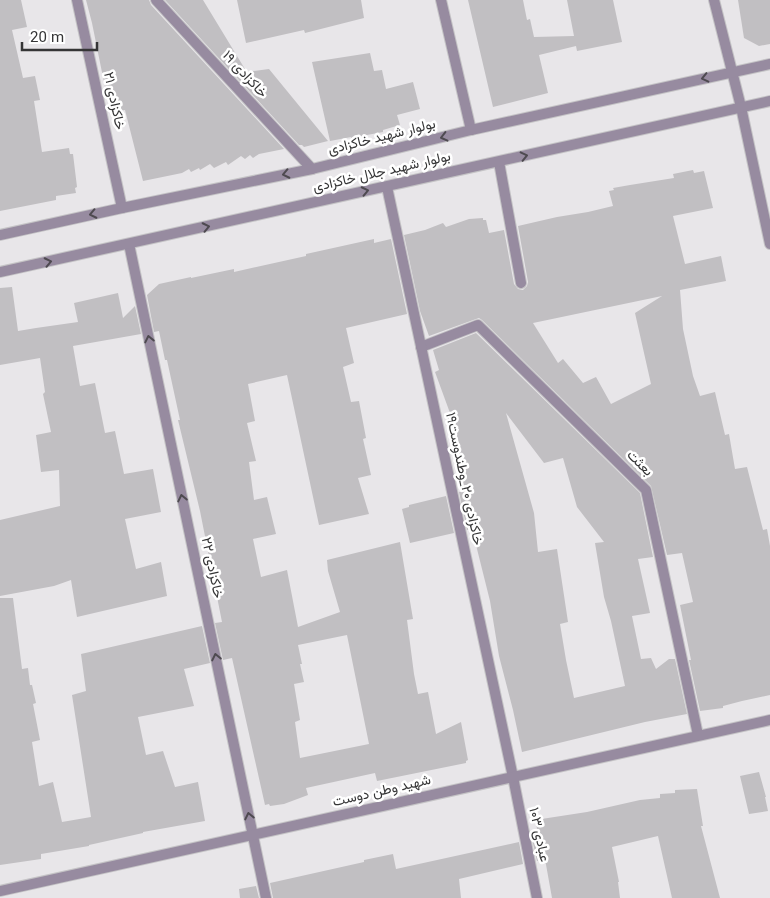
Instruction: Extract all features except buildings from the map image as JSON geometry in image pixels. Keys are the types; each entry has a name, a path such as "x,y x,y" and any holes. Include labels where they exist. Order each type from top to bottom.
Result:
{"street":[{"name":"خاکزادی ۲۱","path":"77,0 122,208"},
{"name":"خاکزادی ۱۹","path":"156,0 312,169"},
{"path":"441,0 471,130"},
{"path":"714,0 741,107 770,244"},
{"name":"بولوار شهید خاکزادی","path":"0,235 312,169 471,130 770,64"},
{"name":"بولوار شهید جلال خاکزادی","path":"0,272 770,101"},
{"path":"499,162 521,283"},
{"name":"خاکزادی ۲۰_وطندوست۱۹","path":"387,186 512,777"},
{"name":"خاکزادی ۲۲","path":"129,244 266,898"},
{"name":"بعثت","path":"421,347 478,325 646,490 698,736"},
{"name":"شهید وطن دوست","path":"0,891 770,720"},
{"name":"عبادی ۱۰۳","path":"512,777 537,898"}]}
